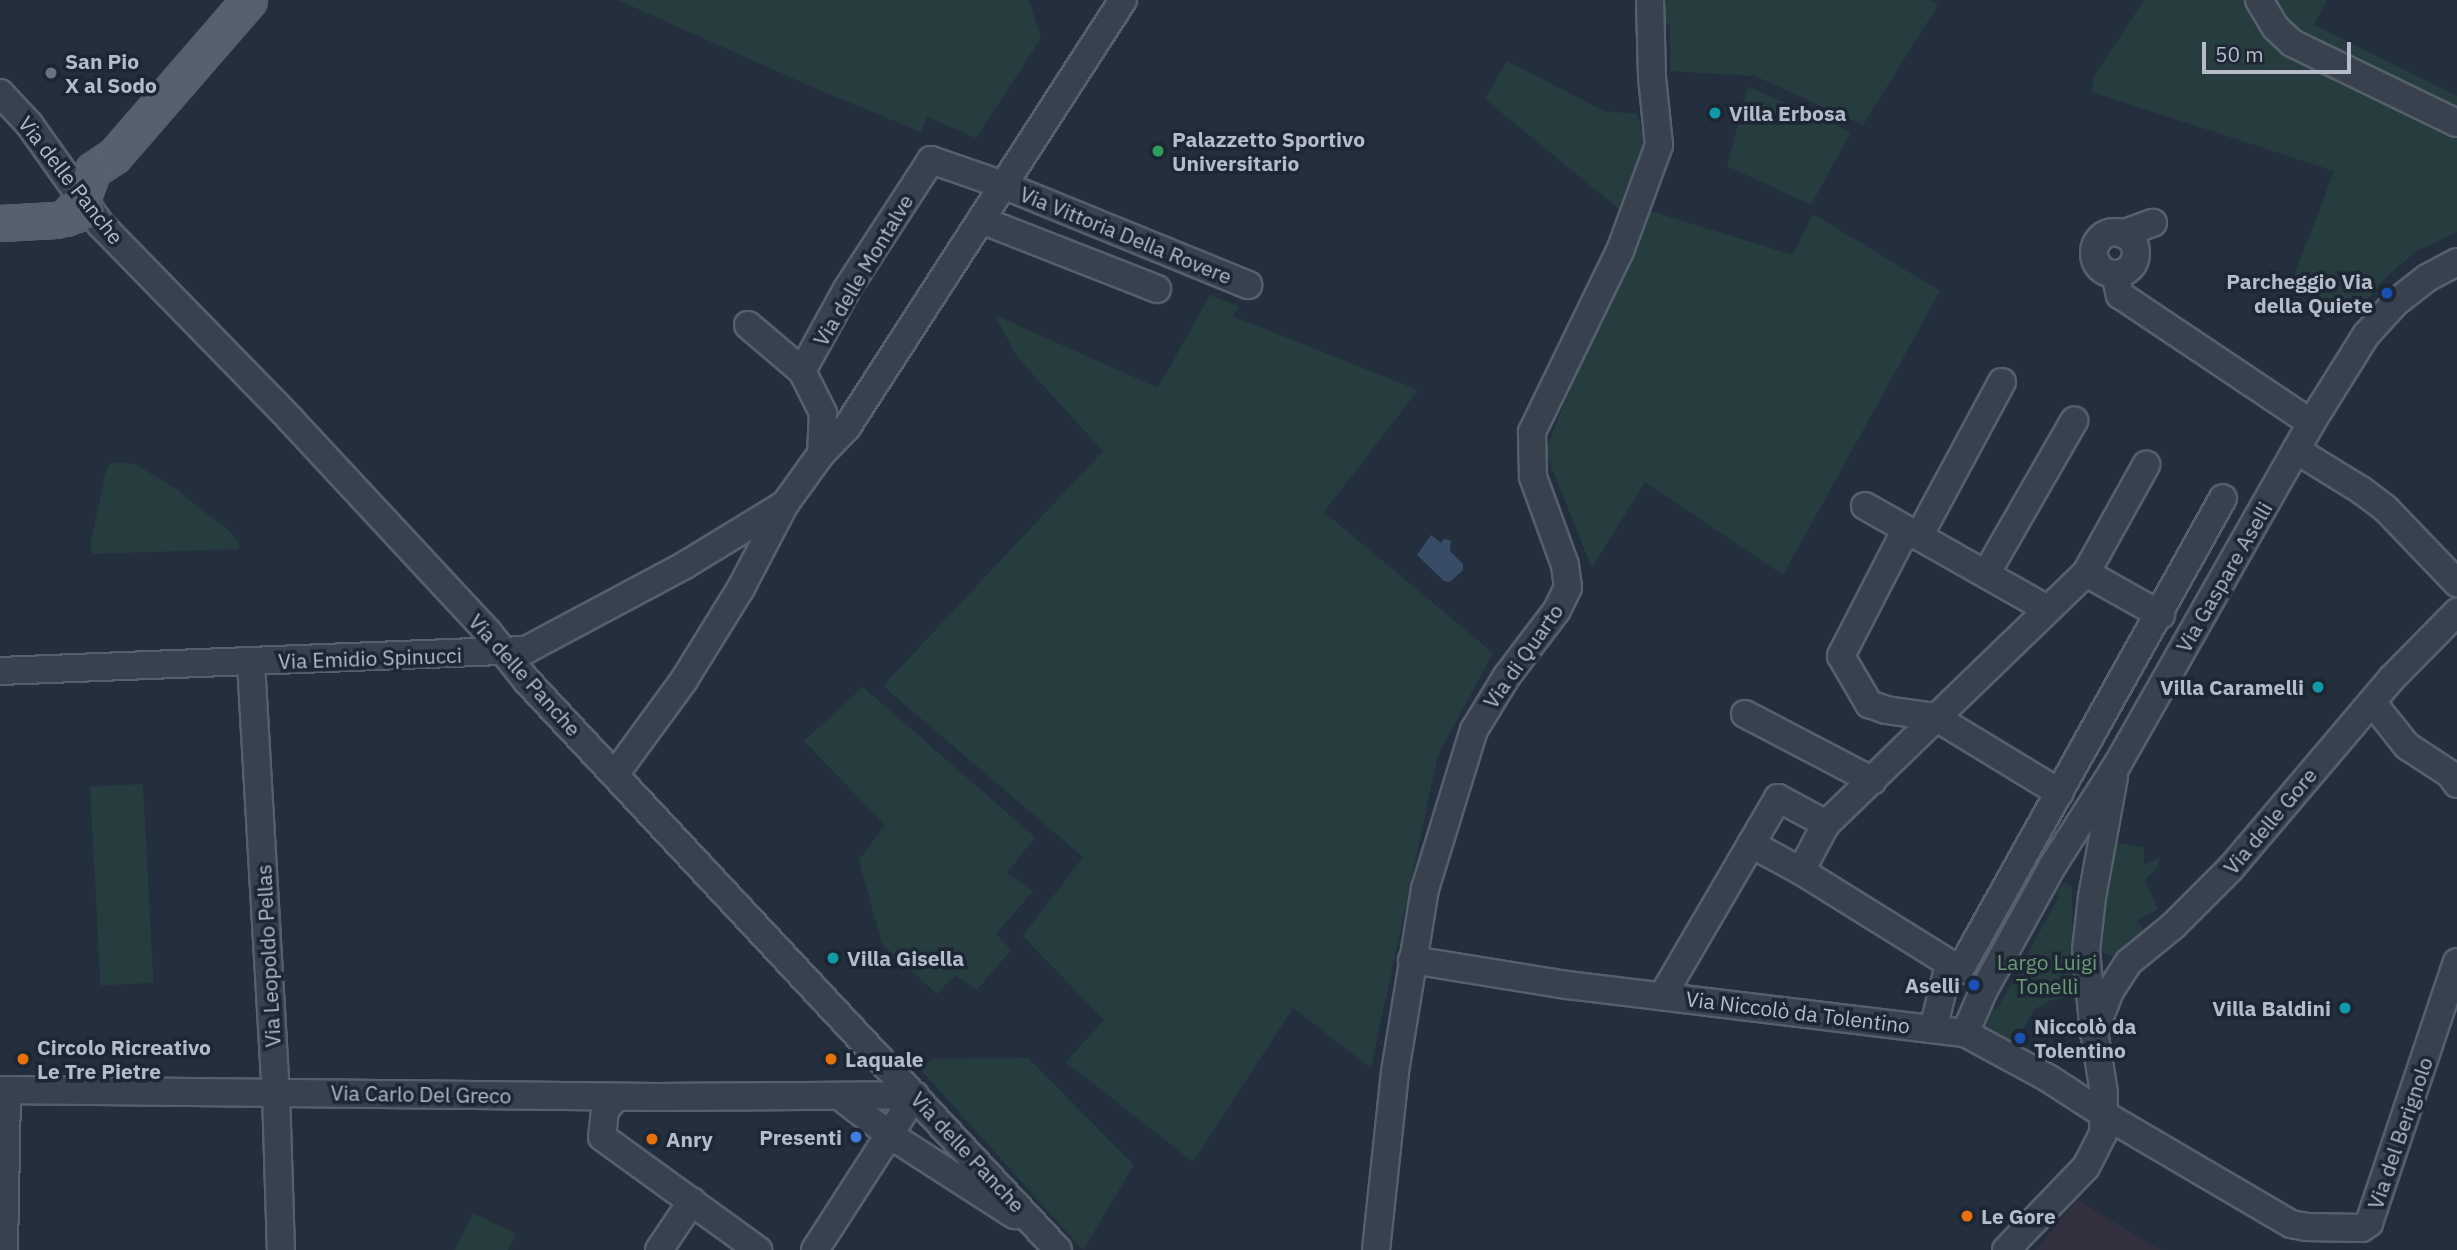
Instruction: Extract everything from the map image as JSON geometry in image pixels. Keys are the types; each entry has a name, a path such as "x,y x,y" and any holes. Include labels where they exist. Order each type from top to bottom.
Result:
{"main road":[{"path":"0,223 80,208 105,197 112,176 114,156 249,0"}],"street":[{"path":"616,773 691,668 741,588 785,504 821,454 847,427 1123,0"},
{"name":"Via di Quarto","path":"1376,1250 1395,1072 1425,889 1475,730 1507,677 1557,610 1567,587 1565,565 1533,477 1532,432 1620,251 1659,145 1652,77 1650,0"},
{"path":"2259,0 2275,27 2298,47 2457,123"},
{"name":"Via delle Panche","path":"0,93 29,124 80,208 290,419 506,653 527,681 616,773 1053,1244"},
{"name":"Via delle Montalve","path":"802,371 847,289 931,160 1003,185"},
{"name":"Via Vittoria Della Rovere","path":"1003,185 1248,285"},
{"name":"Via Vittoria Della Rovere","path":"981,220 1157,289"},
{"path":"2153,223 2122,234 2104,235 2094,249 2099,267 2115,274 2120,295 2311,423"},
{"name":"Via Gaspare Aselli","path":"1965,1032 1984,990 2053,865 2116,765 2311,423 2366,335 2381,317 2427,278 2457,262"},
{"path":"748,326 802,371 822,413 821,454"},
{"path":"2002,382 1915,534 1900,541 1841,656 1869,704 1886,710 1935,717 2060,793"},
{"path":"1986,574 2074,421"},
{"path":"2296,450 2361,489 2386,509 2457,583"},
{"path":"1801,871 1826,824 2086,573 2146,465"},
{"path":"1751,844 1801,871 1960,970 2161,615 2223,498"},
{"name":"Via Emidio Spinucci","path":"0,671 506,653 526,650 685,565 785,504"},
{"path":"1865,506 2047,609"},
{"path":"2086,573 2161,615"},
{"name":"Via delle Gore","path":"2094,1034 2110,990 2129,961 2173,926 2231,868 2372,702 2457,612"},
{"name":"Via Leopoldo Pellas","path":"251,663 276,1093 281,1250"},
{"path":"2372,702 2407,746 2450,774 2457,784"},
{"path":"1745,714 1873,781"},
{"path":"2006,1250 2086,1167 2099,1144 2105,1115 2086,950 2116,765"},
{"name":"Via Niccolò da Tolentino","path":"1663,995 1778,798 1826,824"},
{"path":"2053,865 2073,864 2096,876"},
{"name":"Via Niccolò da Tolentino","path":"1412,960 1567,985 1965,1032 2043,1076"},
{"name":"Via del Berignolo","path":"2105,1115 2291,1224 2306,1227 2362,1228 2370,1223 2457,962"},
{"name":"Via Niccolò da Tolentino","path":"1933,1029 1949,965"},
{"path":"2043,1076 2061,1082 2078,1077 2091,1057 2094,1034"},
{"path":"2043,1076 2105,1115"},
{"path":"3,1090 4,1250"},
{"name":"Via Carlo Del Greco","path":"3,1090 616,1097 842,1098 915,1095"},
{"path":"815,1250 915,1095"},
{"path":"616,1097 605,1110 602,1137 758,1250"},
{"path":"842,1098 890,1135 1053,1244"},
{"path":"659,1250 692,1201"}],"shaded area":[{"path":"2077,1200 2161,1250 2036,1250"}],"green space":[{"path":"618,0 1029,0 1041,38 976,138 927,117 921,132 810,86"},
{"path":"1661,0 1930,0 1938,5 1863,125 1755,76 1670,71 1670,26 1660,21"},
{"path":"2144,0 2327,0 2314,25 2457,96 2457,232 2417,251 2386,277 2352,318 2292,282 2334,171 2092,92 2093,78"},
{"path":"1507,61 1604,111 1637,114 1644,139 1619,209 1485,99"},
{"path":"1748,87 1851,132 1811,205 1727,166"},
{"path":"1650,211 1793,255 1813,214 1940,291 1783,575 1645,482 1592,568 1545,451 1579,366 1632,256"},
{"path":"1210,295 1240,307 1232,316 1418,390 1324,512 1493,653 1438,755 1371,1068 1293,1008 1193,1162 1066,1062 1104,1020 1023,936 1083,857 883,686 1103,451 1017,357 995,315 1158,388"},
{"path":"121,462 137,465 176,489 230,532 239,542 239,549 93,554 90,547 105,474 109,464"},
{"path":"863,687 1035,837 1007,873 1033,891 996,934 1011,950 977,990 955,975 937,994 882,944 859,860 885,825 804,741"},
{"path":"143,784 153,983 100,986 90,787"},
{"name":"Largo Luigi Tonelli","path":"2114,843 2144,847 2144,865 2160,857 2158,867 2145,880 2158,909 2137,920 2146,934 2116,959 2100,950"},
{"name":"Largo Luigi Tonelli","path":"2064,883 2072,886 2073,995 2051,1000 2035,1009 2013,1046 1987,1026 1989,1009 1997,1009 2059,897 2056,893"},
{"path":"1028,1058 1134,1165 1083,1250 921,1070 931,1059"},
{"path":"473,1213 516,1234 508,1250 455,1250"}],"water":[{"path":"1431,535 1441,543 1444,539 1451,541 1450,551 1463,564 1463,570 1450,582 1444,581 1417,555"}],"place":[{"name":"San Pio X al Sodo","path":"51,73"},
{"name":"Villa Erbosa","path":"1715,113"},
{"name":"Palazzetto Sportivo Universitario","path":"1158,151"},
{"name":"Parcheggio Via della Quiete","path":"2387,293"},
{"name":"Villa Caramelli","path":"2318,687"},
{"name":"Villa Gisella","path":"833,958"},
{"name":"Aselli","path":"1974,985"},
{"name":"Villa Baldini","path":"2345,1008"},
{"name":"Niccolò da Tolentino","path":"2020,1038"},
{"name":"Circolo Ricreativo Le Tre Pietre","path":"23,1059"},
{"name":"Laquale","path":"831,1059"},
{"name":"Presenti","path":"856,1137"},
{"name":"Anry","path":"652,1139"},
{"name":"Le Gore","path":"1967,1216"}]}
